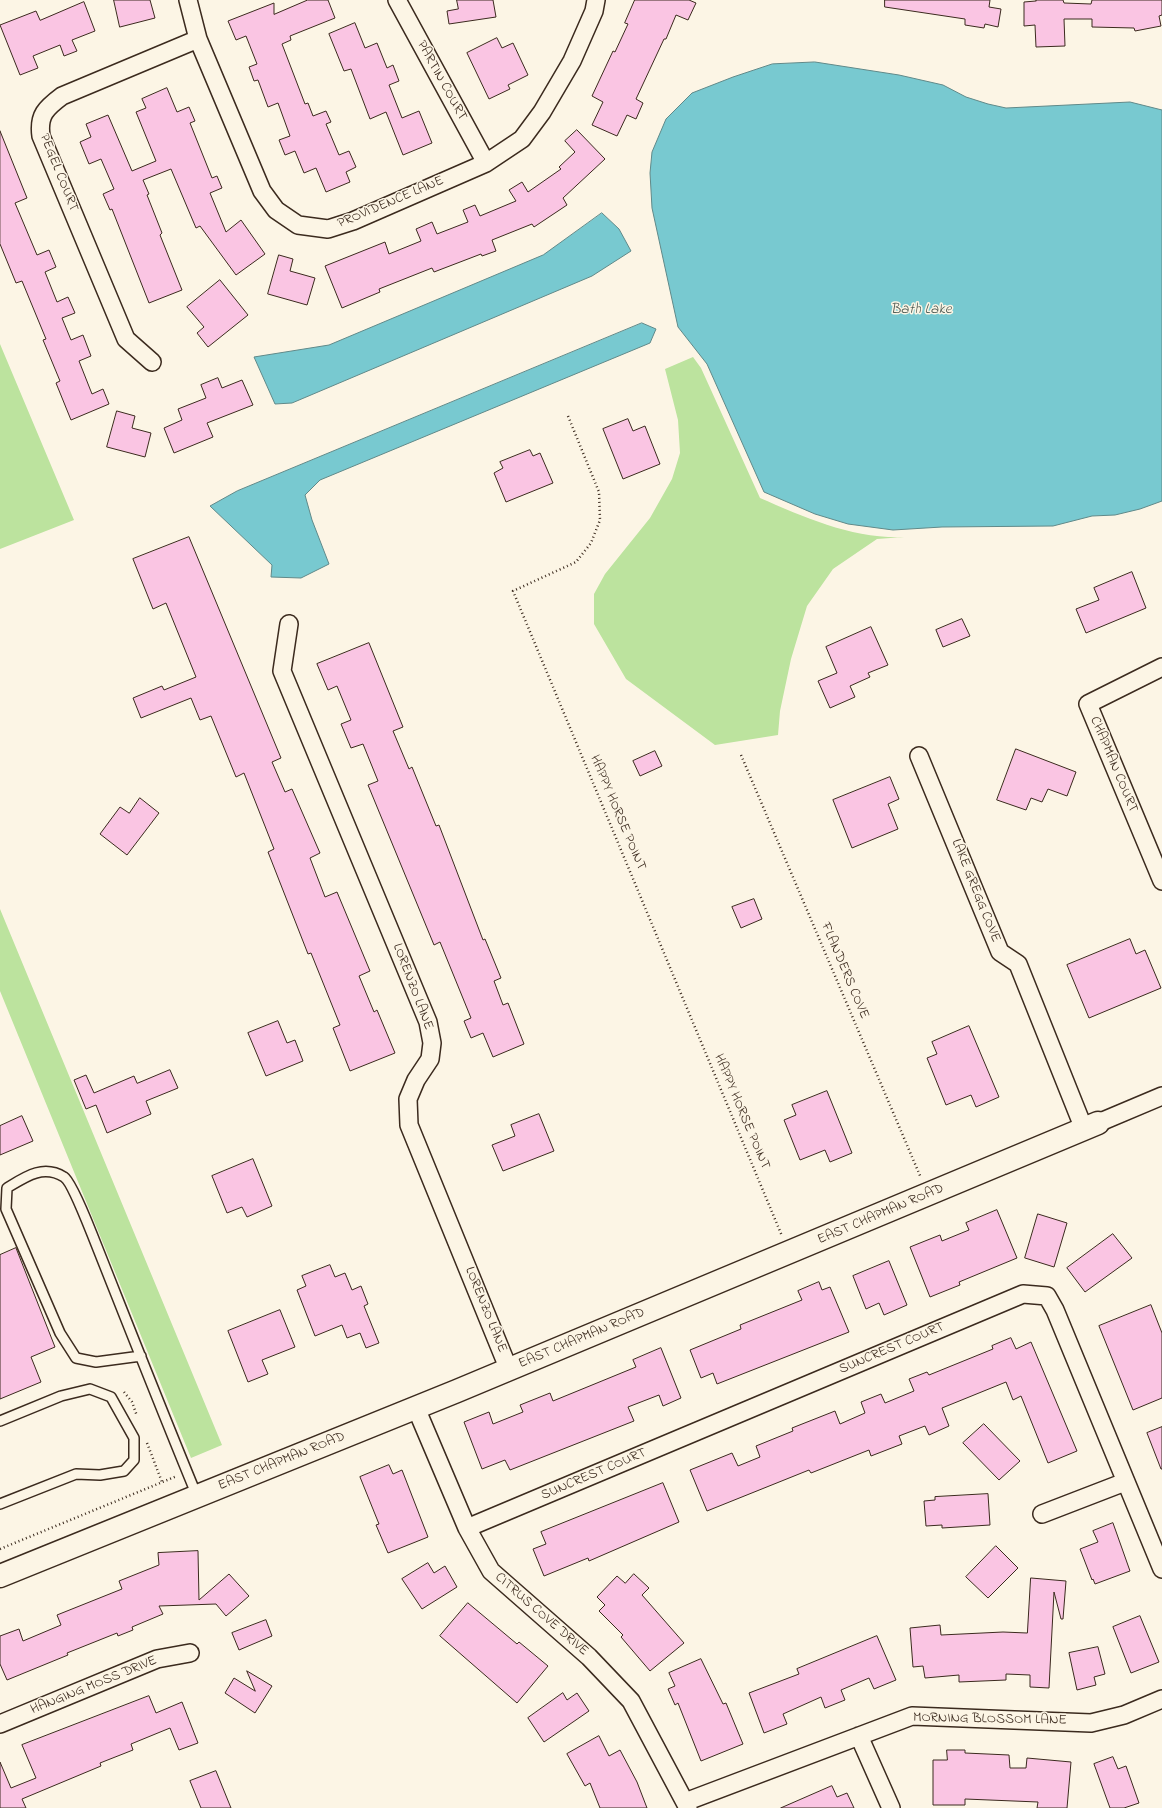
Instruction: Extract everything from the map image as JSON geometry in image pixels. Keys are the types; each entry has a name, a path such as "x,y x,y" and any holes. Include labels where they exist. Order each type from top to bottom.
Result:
{"street":[{"name":"PROVIDENCE LANE","path":"188,0 198,39 262,191 276,210 298,225 328,229 353,221 486,163 522,139 542,112 572,61 594,11 596,0"},
{"name":"PARTIN COURT","path":"397,0 486,163"},
{"name":"PEGEL COURT","path":"152,362 126,338 41,136 39,124 47,107 62,96 198,39"},
{"name":"LORENZO LANE","path":"289,624 282,671 428,1022 432,1042 430,1059 416,1080 408,1099 409,1125 510,1370"},
{"name":"CHAPMAN COURT","path":"1162,667 1088,704 1162,881"},
{"name":"LAKE GREGG COVE","path":"919,756 1000,952 1018,964 1091,1126"},
{"name":"EAST CHAPMAN ROAD","path":"0,1576 510,1370 1162,1096"},
{"name":"SUNCREST COURT","path":"467,1528 1023,1294 1047,1296 1055,1310 1162,1569"},
{"name":"CITRUS COVE DRIVE","path":"416,1408 467,1528 491,1571 589,1657 631,1701 686,1805"},
{"path":"1042,1514 1125,1482"},
{"name":"HANGING MOSS DRIVE","path":"0,1724 157,1659 190,1653"},
{"name":"MORNING BLOSSOM LANE","path":"686,1805 912,1716 1091,1723 1124,1715 1162,1699"},
{"path":"859,1736 892,1808"}],"lane":[{"path":"141,1356 96,1362 76,1358 60,1333 6,1209 3,1189 28,1175 52,1170 66,1178 84,1215 141,1356 197,1497"},
{"path":"0,1421 62,1396 90,1389 111,1397 134,1438 134,1460 124,1471 100,1475 76,1474 0,1504"}],"path":[{"name":"HAPPY HORSE POINT","path":"568,416 599,492 600,520 591,543 576,562 513,591 789,1253"},
{"name":"FLANDERS COVE","path":"741,755 928,1195"},
{"path":"122,1390 132,1402 137,1417"},
{"path":"145,1439 162,1482"},
{"path":"0,1549 187,1472"}],"green space":[{"path":"0,344 74,520 0,549"},
{"path":"693,357 701,368 760,498 812,520 848,531 866,535 904,537 877,539 833,569 807,606 791,659 780,711 778,735 715,745 626,679 594,624 594,594 605,574 650,518 672,479 680,453 678,420 665,369"},
{"path":"0,909 222,1445 191,1458 0,991"}],"water":[{"name":"Bath Lake","path":"815,62 899,75 943,85 966,97 1006,108 1130,102 1162,110 1162,501 1140,509 1115,515 1092,516 1053,526 942,527 893,530 848,524 815,514 764,492 707,364 678,327 652,208 650,173 652,152 666,119 692,93 772,64"},
{"path":"602,213 619,229 631,251 592,276 292,403 275,404 254,357 329,345 543,255"},
{"path":"642,323 656,329 650,343 320,480 305,495 312,520 329,564 301,578 271,577 272,565 210,506 237,491"}],"building":[{"path":"114,0 150,0 155,18 120,27"},
{"path":"308,0 328,0 335,18 290,36 291,40 282,44 305,104 308,103 313,116 326,111 331,122 326,124 339,155 349,151 356,167 346,172 350,182 326,192 316,168 304,173 295,151 285,155 279,140 290,136 278,103 268,107 258,80 254,81 249,67 257,64 246,36 236,40 228,21 274,3 274,14"},
{"path":"457,0 493,0 496,17 449,24 447,11 458,9"},
{"path":"635,0 689,0 696,3 688,20 676,15 666,39 664,39 636,99 643,103 636,119 627,115 617,136 592,125 603,102 592,96 613,51 615,52 628,24 625,23"},
{"path":"885,0 990,0 989,7 1001,9 998,27 985,24 984,28 965,25 965,19 885,7"},
{"path":"1036,0 1063,0 1064,3 1091,4 1092,0 1162,0 1162,15 1159,16 1161,26 1135,31 1134,28 1092,27 1092,19 1064,19 1065,46 1036,47 1035,25 1024,26 1024,2"},
{"path":"84,2 95,31 72,40 77,51 64,56 60,45 33,56 38,68 20,75 0,25 36,11 40,20"},
{"path":"355,23 365,48 377,43 387,68 393,65 399,81 389,85 402,118 419,111 432,143 403,155 386,112 370,119 351,69 344,71 329,34"},
{"path":"497,38 502,48 513,43 528,75 508,85 510,89 489,99 467,53"},
{"path":"167,88 177,112 189,107 195,121 190,123 212,178 217,176 222,188 210,193 226,232 241,220 265,254 236,275 200,226 196,228 171,169 143,180 149,194 147,195 162,233 160,235 182,290 149,303 112,209 110,210 103,194 114,189 101,159 89,164 80,142 91,137 86,124 108,115 132,171 156,161 136,112 146,108 142,99"},
{"path":"577,130 605,159 563,198 567,205 534,227 532,224 492,240 496,251 482,256 481,254 434,272 432,268 379,289 380,292 342,308 325,266 385,242 389,254 421,241 416,229 432,222 437,234 468,222 463,210 475,205 480,216 516,201 509,190 522,182 528,192 561,169 559,167 575,152 565,141"},
{"path":"0,131 27,198 15,203 37,255 49,250 56,267 45,272 57,302 68,297 75,313 62,318 71,340 83,335 91,356 79,361 92,394 103,389 109,404 71,420 56,383 60,381 43,340 46,339 22,281 16,283 0,244"},
{"path":"279,255 293,259 290,271 315,278 307,305 268,294"},
{"path":"220,280 248,315 208,347 197,333 204,327 187,307"},
{"path":"218,378 222,388 242,380 253,405 207,423 213,437 174,453 164,428 182,420 178,409 206,398 201,385"},
{"path":"117,411 135,416 132,428 151,433 145,457 107,447"},
{"path":"628,419 633,431 645,426 660,464 623,479 603,429"},
{"path":"530,450 533,456 540,453 553,483 506,502 494,473 503,468 500,462"},
{"path":"189,537 281,758 272,762 285,792 292,789 320,853 310,858 325,897 337,892 370,971 359,976 374,1012 377,1010 395,1053 350,1071 333,1028 340,1025 311,953 308,954 268,852 274,849 244,773 236,777 211,716 200,720 191,698 141,718 133,698 162,686 164,690 196,677 166,603 153,609 133,559"},
{"path":"1132,572 1146,608 1086,633 1076,609 1099,600 1094,588"},
{"path":"962,619 970,636 943,647 936,630"},
{"path":"871,627 888,665 868,673 870,677 850,686 855,697 830,708 818,681 837,673 826,647"},
{"path":"369,643 403,727 393,731 409,769 412,767 436,826 439,825 483,940 485,939 501,978 494,981 503,1005 508,1003 524,1044 493,1057 483,1033 471,1038 464,1021 471,1018 440,942 434,945 368,785 378,781 363,744 351,748 341,724 351,720 337,686 328,690 317,664"},
{"path":"1016,749 1076,772 1067,796 1048,789 1042,802 1031,798 1026,810 997,800"},
{"path":"655,751 662,766 640,776 633,761"},
{"path":"890,777 899,799 888,804 898,829 852,848 833,800"},
{"path":"140,798 159,813 127,855 100,834 120,807 129,813"},
{"path":"754,899 762,919 741,928 732,907"},
{"path":"1130,939 1136,954 1145,950 1161,988 1089,1018 1067,965"},
{"path":"278,1021 287,1043 295,1040 303,1061 266,1076 248,1033"},
{"path":"969,1026 999,1097 976,1107 971,1095 946,1105 927,1058 937,1054 932,1042"},
{"path":"170,1070 178,1088 146,1101 151,1114 107,1133 96,1105 86,1109 74,1080 86,1075 94,1093 134,1076 137,1083"},
{"path":"827,1091 852,1153 830,1162 825,1150 800,1160 784,1120 796,1115 792,1105"},
{"path":"539,1114 554,1151 503,1171 492,1145 515,1136 511,1125"},
{"path":"22,1116 33,1141 0,1155 0,1126"},
{"path":"253,1159 272,1206 247,1217 242,1207 227,1213 212,1176"},
{"path":"997,1210 1017,1258 959,1282 960,1285 930,1297 910,1247 940,1235 942,1241 969,1230 966,1223"},
{"path":"1038,1214 1067,1223 1054,1267 1025,1258"},
{"path":"1113,1234 1132,1258 1085,1292 1067,1268"},
{"path":"16,1248 55,1347 31,1357 41,1382 0,1399 0,1255"},
{"path":"889,1261 907,1305 884,1315 879,1303 866,1309 853,1276"},
{"path":"330,1265 335,1277 345,1273 352,1290 361,1286 368,1304 364,1306 379,1343 366,1348 360,1333 347,1338 342,1325 315,1336 297,1290 306,1286 302,1276"},
{"path":"819,1282 822,1290 830,1287 849,1332 717,1384 713,1373 701,1378 690,1350 741,1329 740,1325 802,1300 798,1291"},
{"path":"1151,1305 1162,1333 1162,1398 1133,1410 1099,1326"},
{"path":"280,1310 295,1347 262,1360 268,1374 248,1382 228,1331"},
{"path":"1011,1338 1016,1349 1031,1342 1077,1451 1048,1463 1021,1396 1013,1400 1006,1382 942,1408 949,1426 929,1435 925,1426 899,1436 902,1444 871,1456 869,1450 811,1473 809,1470 707,1511 690,1470 732,1453 738,1466 760,1457 756,1446 793,1431 792,1428 835,1411 840,1424 865,1413 861,1402 881,1394 885,1403 914,1391 909,1379 927,1372 929,1375 993,1349 992,1346"},
{"path":"661,1348 681,1398 663,1406 659,1395 628,1407 634,1421 510,1470 505,1460 482,1469 464,1422 489,1412 493,1424 523,1412 520,1405 550,1393 553,1401 636,1367 633,1360"},
{"path":"984,1424 1020,1461 999,1480 963,1443"},
{"path":"1162,1427 1162,1469 1161,1469 1147,1433"},
{"path":"389,1465 393,1474 402,1470 428,1537 388,1553 376,1525 379,1524 360,1477"},
{"path":"663,1483 679,1522 589,1561 588,1558 544,1576 533,1549 546,1544 541,1532"},
{"path":"988,1494 990,1525 942,1528 942,1525 926,1526 924,1501 935,1500 935,1497"},
{"path":"1113,1523 1130,1571 1095,1584 1080,1549 1098,1542 1093,1531"},
{"path":"996,1546 1018,1568 988,1598 966,1577"},
{"path":"198,1551 199,1600 229,1574 249,1596 226,1616 216,1604 159,1606 163,1614 132,1627 133,1630 118,1636 117,1633 67,1653 68,1655 7,1680 0,1664 0,1636 19,1629 23,1641 61,1625 57,1615 122,1589 119,1581 159,1565 158,1553"},
{"path":"428,1563 434,1573 445,1566 457,1587 422,1609 402,1579"},
{"path":"634,1574 649,1588 642,1595 684,1643 650,1671 621,1637 623,1635 599,1611 605,1605 597,1597 617,1576 625,1583"},
{"path":"1031,1578 1066,1581 1063,1619 1061,1619 1054,1592 1049,1688 1030,1687 1030,1675 1006,1674 1006,1680 959,1682 959,1675 925,1678 923,1666 913,1667 910,1628 940,1625 941,1635 1003,1632 1027,1633"},
{"path":"468,1603 517,1644 519,1642 548,1666 517,1703 440,1636"},
{"path":"1140,1616 1159,1662 1131,1673 1113,1627"},
{"path":"266,1620 272,1636 239,1650 232,1633"},
{"path":"877,1636 896,1680 874,1689 869,1678 841,1690 845,1700 825,1708 821,1697 783,1714 787,1724 764,1733 749,1693 799,1674 797,1669"},
{"path":"1098,1647 1105,1674 1094,1677 1096,1685 1077,1690 1069,1653"},
{"path":"701,1659 723,1704 726,1703 743,1744 701,1761 678,1703 675,1705 668,1689 675,1686 669,1673"},
{"path":"247,1671 272,1686 255,1713 225,1693 234,1678 255,1691"},
{"path":"563,1693 567,1700 577,1693 589,1711 544,1742 528,1718"},
{"path":"149,1696 156,1713 182,1702 198,1743 179,1750 170,1728 131,1744 133,1750 100,1763 101,1766 22,1799 26,1808 0,1808 0,1762 11,1788 36,1778 22,1745"},
{"path":"599,1736 609,1756 620,1750 637,1782 647,1808 600,1808 590,1783 585,1786 567,1754"},
{"path":"947,1750 965,1750 965,1753 1009,1755 1010,1768 1026,1768 1027,1758 1071,1762 1067,1808 1037,1808 1038,1802 965,1799 965,1805 933,1805 933,1760 947,1760"},
{"path":"1113,1757 1118,1769 1126,1766 1139,1803 1124,1808 1110,1808 1094,1764"},
{"path":"216,1771 231,1808 201,1808 190,1781"},
{"path":"832,1786 837,1797 847,1793 854,1808 781,1808"}]}
